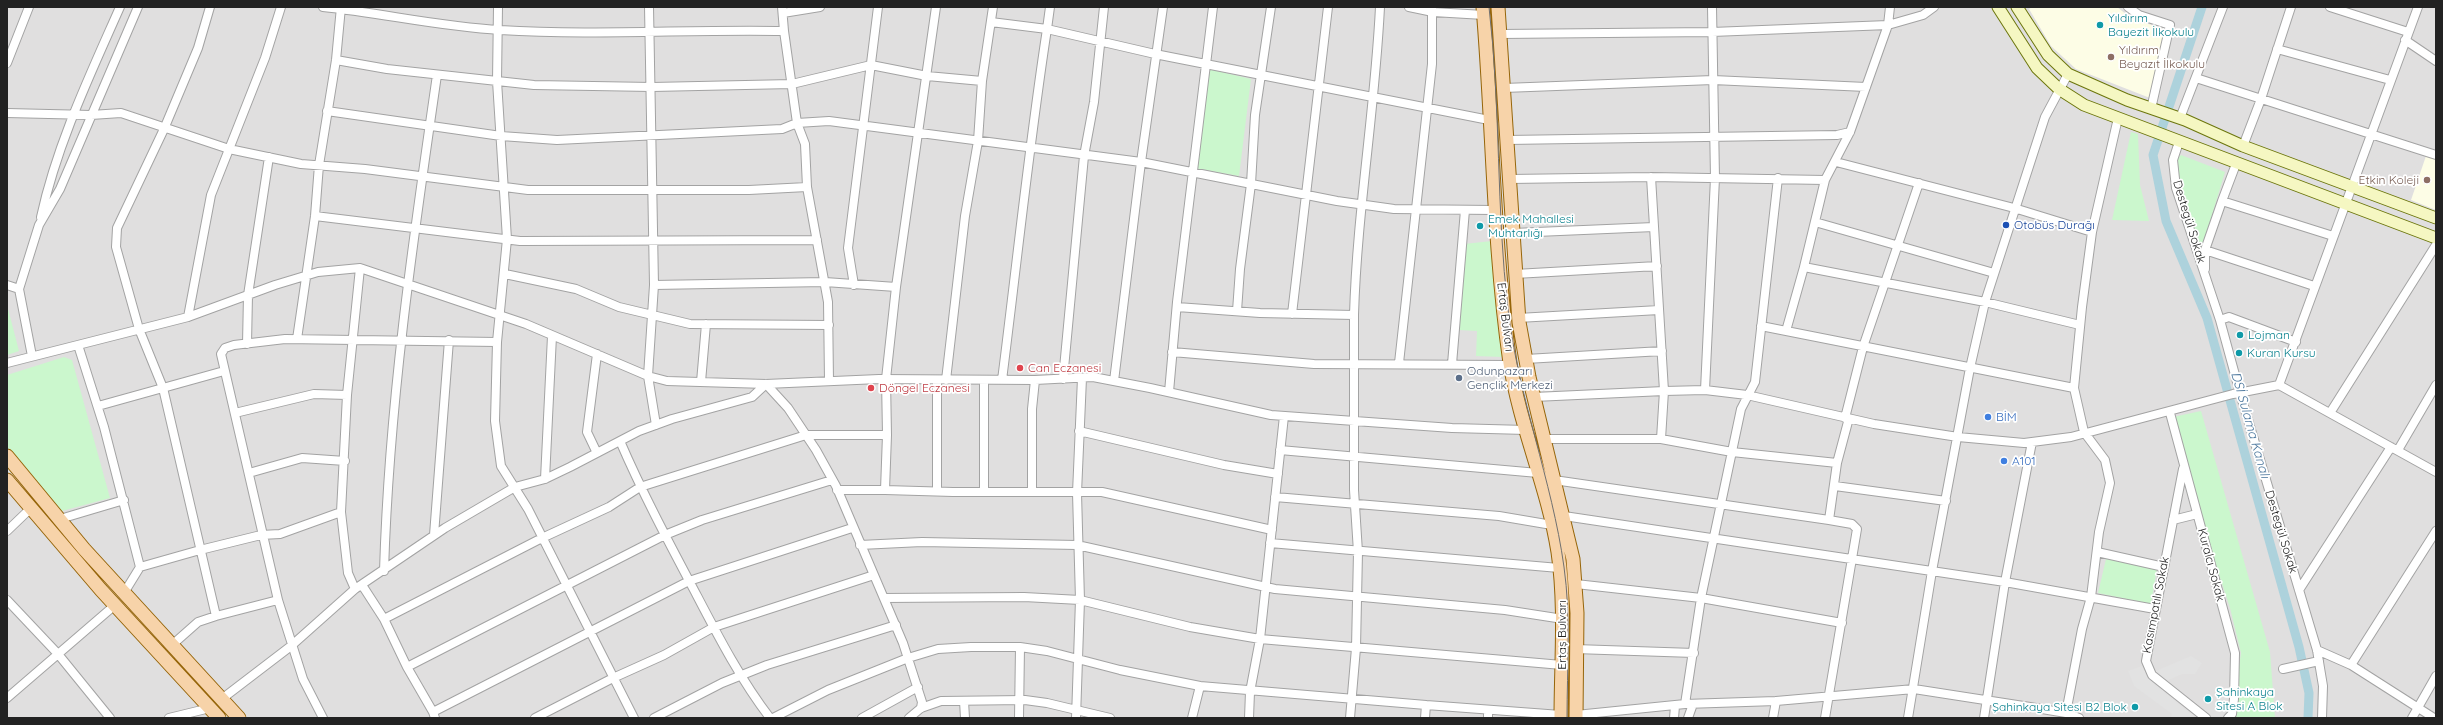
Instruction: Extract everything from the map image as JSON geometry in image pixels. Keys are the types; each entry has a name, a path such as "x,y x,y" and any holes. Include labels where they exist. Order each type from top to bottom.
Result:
{"main road":[{"name":"Ertaş Bulvarı","path":"1498,7 1518,318 1534,397 1564,516 1573,559 1576,584 1576,717"},
{"path":"1998,7 2037,68 2059,89 2084,105 2236,164 2436,238"},
{"path":"2017,7 2048,55 2068,74 2127,100 2178,118 2242,146 2436,218"},
{"name":"Ertaş Bulvarı","path":"1483,11 1494,210 1502,304 1511,365 1526,430 1552,525 1560,568 1563,619 1561,717"},
{"path":"7,456 124,593 223,698 239,718"},
{"path":"7,480 115,605 219,718"}],"street":[{"path":"7,63 29,7"},
{"path":"32,356 19,289 39,225 48,186 73,115 120,7"},
{"path":"39,225 60,189 138,7"},
{"path":"210,7 198,48 164,129 117,228 116,247 139,329 163,388 216,616"},
{"path":"188,317 211,195 265,58 281,7"},
{"path":"323,7 341,8 498,30 549,33 784,31"},
{"path":"498,7 497,81 502,136 507,239 505,274 497,342 494,421 496,445 501,466 515,488 542,538 589,633 634,718"},
{"path":"649,7 648,33 652,87 654,285 648,376 656,425"},
{"path":"820,7 782,10 797,123 805,144 807,187 828,302 829,381"},
{"path":"854,285 848,248 878,7"},
{"path":"884,490 887,435 886,379 896,287 936,7"},
{"path":"946,380 965,216 978,141 982,81 993,7"},
{"path":"1002,380 1032,148 1035,109 1050,7"},
{"path":"1063,379 1084,156 1094,102 1099,41 1104,7"},
{"path":"1114,381 1155,54 1163,7"},
{"path":"1169,392 1177,307 1213,7"},
{"path":"1237,311 1240,269 1251,184 1255,115 1271,7"},
{"path":"1292,314 1328,7"},
{"path":"1350,718 1356,648 1358,552 1354,456 1354,315 1356,264 1372,96 1377,63 1380,7"},
{"path":"1410,7 1483,11"},
{"path":"1705,390 1715,178 1712,7"},
{"path":"1786,331 1804,267 1824,180 1836,162 1850,132 1888,25 1890,7"},
{"path":"1500,34 1712,32 1888,25 1923,14 1934,7"},
{"path":"2128,7 2139,15 2170,25 2155,110"},
{"path":"2178,118 2196,78 2223,7"},
{"path":"2242,146 2261,99 2291,7"},
{"path":"2330,7 2406,36 2436,61"},
{"path":"2278,385 2296,342 2314,286 2418,7"},
{"path":"297,339 305,276 315,216 327,111 336,60 341,8"},
{"path":"1399,363 1428,108 1432,64 1433,9"},
{"path":"991,22 1047,29 1155,54 1489,120"},
{"path":"2277,49 2390,80"},
{"path":"336,60 387,69 534,85 652,87 792,84 871,65 927,76 982,81"},
{"path":"1908,718 1914,689 1914,671 1932,571 1970,368 1985,302 2014,208 2045,117 2068,74"},
{"path":"384,571 387,493 401,340 437,75"},
{"path":"2196,78 2436,155"},
{"path":"1504,88 1713,80 1866,87"},
{"path":"327,111 502,136 557,140 652,134 782,129 797,123 829,122 864,125 919,134 1141,162 1306,195 1362,204 1417,210 1494,210"},
{"path":"7,113 73,115 121,113 164,129 229,149 269,157 320,165 423,176 528,190 749,190 807,187"},
{"path":"2066,713 2082,629 2091,597 2097,552 2110,483 2109,471 2105,460 2084,432 2074,388 2080,325 2092,232 2118,118"},
{"path":"1507,140 1837,135 1850,132"},
{"name":"Destegül Sokak","path":"2174,140 2173,160 2176,188 2220,320 2237,394 2317,650 2323,686 2322,718"},
{"path":"247,344 248,295 269,157"},
{"path":"1836,162 2014,208 2092,232"},
{"path":"2206,277 2205,250 2236,164"},
{"path":"1510,180 1651,177 1778,178 1824,180"},
{"path":"1651,177 1664,391 1661,439"},
{"path":"1688,718 1694,653 1713,538 1722,504 1741,408 1755,382 1778,178"},
{"path":"1829,520 1835,486 1837,463 1863,347 1919,183"},
{"path":"2222,201 2333,236"},
{"path":"1452,364 1465,210"},
{"path":"315,216 507,239 653,241 817,240"},
{"path":"1815,222 1897,247 1994,273"},
{"path":"1513,233 1654,227"},
{"path":"2330,413 2436,245"},
{"path":"2205,250 2314,286"},
{"path":"1515,274 1657,266"},
{"path":"1804,267 1885,281 1985,302 2080,325"},
{"path":"360,268 354,340 347,395 345,461 341,512 348,573 384,619 434,715 689,581 852,528"},
{"path":"7,363 188,317 318,272 360,268 499,315 648,376 667,381 766,384 886,379 1035,380 1082,378 1114,381 1271,415 1452,428 1526,430"},
{"path":"505,274 576,289 619,307 690,324 828,325"},
{"path":"654,285 825,282 896,287"},
{"path":"7,285 19,289"},
{"path":"1177,307 1292,314 1354,315"},
{"path":"1518,318 1659,310"},
{"path":"2220,320 2229,317 2296,342"},
{"path":"701,382 706,324"},
{"path":"1761,326 2074,388"},
{"path":"545,479 552,336"},
{"path":"324,718 303,678 291,646 262,535 249,472 221,354 225,348 247,344 297,339 450,340 497,342"},
{"path":"434,536 450,340"},
{"path":"78,344 98,406 124,500 140,568"},
{"path":"1172,352 1275,361 1354,364 1399,363 1511,365"},
{"path":"1526,359 1662,352"},
{"path":"597,354 587,432 597,453"},
{"path":"98,406 224,371"},
{"path":"1076,714 1076,658 1080,600 1077,545 1077,493 1082,378"},
{"path":"937,380 937,491"},
{"path":"984,380 984,492"},
{"path":"1032,492 1032,409 1035,380"},
{"path":"223,698 291,646 358,587 384,571 434,536 515,488 545,479 620,441 656,425 752,397 766,384"},
{"path":"766,384 788,408 806,435 837,490 852,528 896,625 918,687 922,702 921,708"},
{"path":"1534,397 1705,390 1747,396 1847,418 1958,437 2024,443 2071,437 2084,432 2170,413 2212,400 2278,385 2436,472"},
{"path":"2299,590 2436,385"},
{"path":"234,413 314,394 347,395"},
{"name":"Kuralcı Sokak","path":"2170,413 2183,466 2235,653 2234,699 2232,714 2228,718"},
{"path":"1248,718 1250,692 1260,640 1284,416"},
{"path":"1079,431 1224,465 1278,474"},
{"path":"384,619 542,538 609,507 640,487 806,435 887,435"},
{"path":"1544,439 1661,439 1732,452 1837,463"},
{"path":"620,441 640,487 689,581 741,675 770,718"},
{"path":"1984,718 2005,582 2032,442"},
{"path":"1280,450 1538,473"},
{"path":"249,472 302,458 345,461"},
{"name":"Kasımpatılı Sokak","path":"2183,466 2146,661 2152,676 2206,718"},
{"path":"408,667 665,535 702,520 832,480"},
{"path":"1554,480 1852,524 1857,529 1853,560 1825,718"},
{"path":"1835,486 1946,501"},
{"path":"837,490 1102,492 1272,530"},
{"path":"1275,497 1499,516 1552,525"},
{"path":"60,518 124,500"},
{"path":"7,531 31,508"},
{"path":"124,593 140,568 200,550 262,535 280,534 341,512"},
{"path":"2173,520 2197,514"},
{"path":"1564,516 2005,582 2155,610"},
{"path":"2351,665 2436,531"},
{"path":"860,545 922,542 1077,545 1266,588 1505,610 1563,619"},
{"path":"1270,543 1328,547 1358,552 1560,568"},
{"path":"2097,552 2164,567"},
{"path":"535,718 613,678 664,655 714,627 874,575"},
{"path":"1576,584 1702,598 1842,623"},
{"path":"884,598 1024,597 1080,600 1190,627 1260,640 1562,665"},
{"path":"7,600 58,654 110,718"},
{"path":"172,645 198,622 278,600"},
{"path":"7,698 115,605"},
{"path":"654,718 741,675 896,625"},
{"path":"1019,718 1020,647"},
{"path":"773,718 828,690 908,658 938,649 1020,647 1076,658 1120,670 1200,686 1250,692 1298,694 1352,700 1426,705 1488,714 1561,717"},
{"path":"1575,649 1694,653"},
{"path":"2317,650 2351,665 2434,718"},
{"path":"2283,669 2319,661"},
{"path":"2412,718 2436,676"},
{"path":"1192,718 1200,686"},
{"path":"862,718 918,687"},
{"path":"1576,717 1689,704 1776,701 1914,689 2066,713 2079,718"},
{"path":"909,718 921,708 941,701 1019,701 1076,714 1110,718"},
{"path":"1773,718 1776,701"},
{"path":"964,702 964,718"},
{"path":"1425,718 1426,705"},
{"path":"1674,718 1675,706"},
{"path":"169,718 210,708"}],"shaded area":[{"path":"7,7 2436,7 2436,718 7,718"},
{"name":"Yıldırım Beyazıt İlkokulu","path":"2032,7 2117,7 2131,18 2166,30 2150,98 2076,69 2051,46 2029,9"},
{"name":"Etkin Koleji","path":"2426,156 2436,159 2436,210 2411,200"},
{"path":"2191,656 2202,663 2195,674 2182,674 2166,681 2156,671"},
{"path":"2142,666 2152,682 2196,718 2171,718 2172,714 2134,686 2128,671"}],"green space":[{"path":"1209,69 1251,79 1239,176 1195,168"},
{"path":"2131,132 2138,134 2140,185 2149,221 2112,220"},
{"path":"2181,155 2225,172 2202,248 2198,245 2179,179 2177,159"},
{"path":"1492,241 1503,357 1476,356 1477,331 1459,330 1464,244"},
{"path":"7,305 19,351 7,355"},
{"path":"64,357 72,360 110,498 62,511 7,447 7,375"},
{"path":"2201,411 2270,652 2275,718 2232,718 2241,653 2230,608 2207,538 2173,417"},
{"path":"2106,559 2157,568 2151,604 2098,593"}],"waterway":[{"name":"DSİ Sulama Kanalı","path":"2202,7 2153,155 2166,221 2207,318 2299,647 2309,693 2308,718"}],"tram line":[{"path":"1489,7 1493,45 1504,271 1508,309 1519,374 1552,502 1564,567 1568,623 1567,718"}],"place":[{"name":"Yıldırım Bayezit İlkokulu","path":"2100,25"},
{"name":"Yıldırım Beyazıt İlkokulu","path":"2111,57"},
{"name":"Etkin Koleji","path":"2427,180"},
{"name":"Otobüs Durağı","path":"2006,225"},
{"name":"Emek Mahallesi Muhtarlığı","path":"1480,226"},
{"name":"Lojman","path":"2240,335"},
{"name":"Kuran Kursu","path":"2239,353"},
{"name":"Can Eczanesi","path":"1020,368"},
{"name":"Odunpazarı Gençlik Merkezi","path":"1459,378"},
{"name":"Döngel Eczanesi","path":"871,388"},
{"name":"BİM","path":"1988,417"},
{"name":"A101","path":"2004,461"},
{"name":"Şahinkaya Sitesi A Blok","path":"2208,699"},
{"name":"Şahinkaya Sitesi B2 Blok","path":"2135,707"}]}
